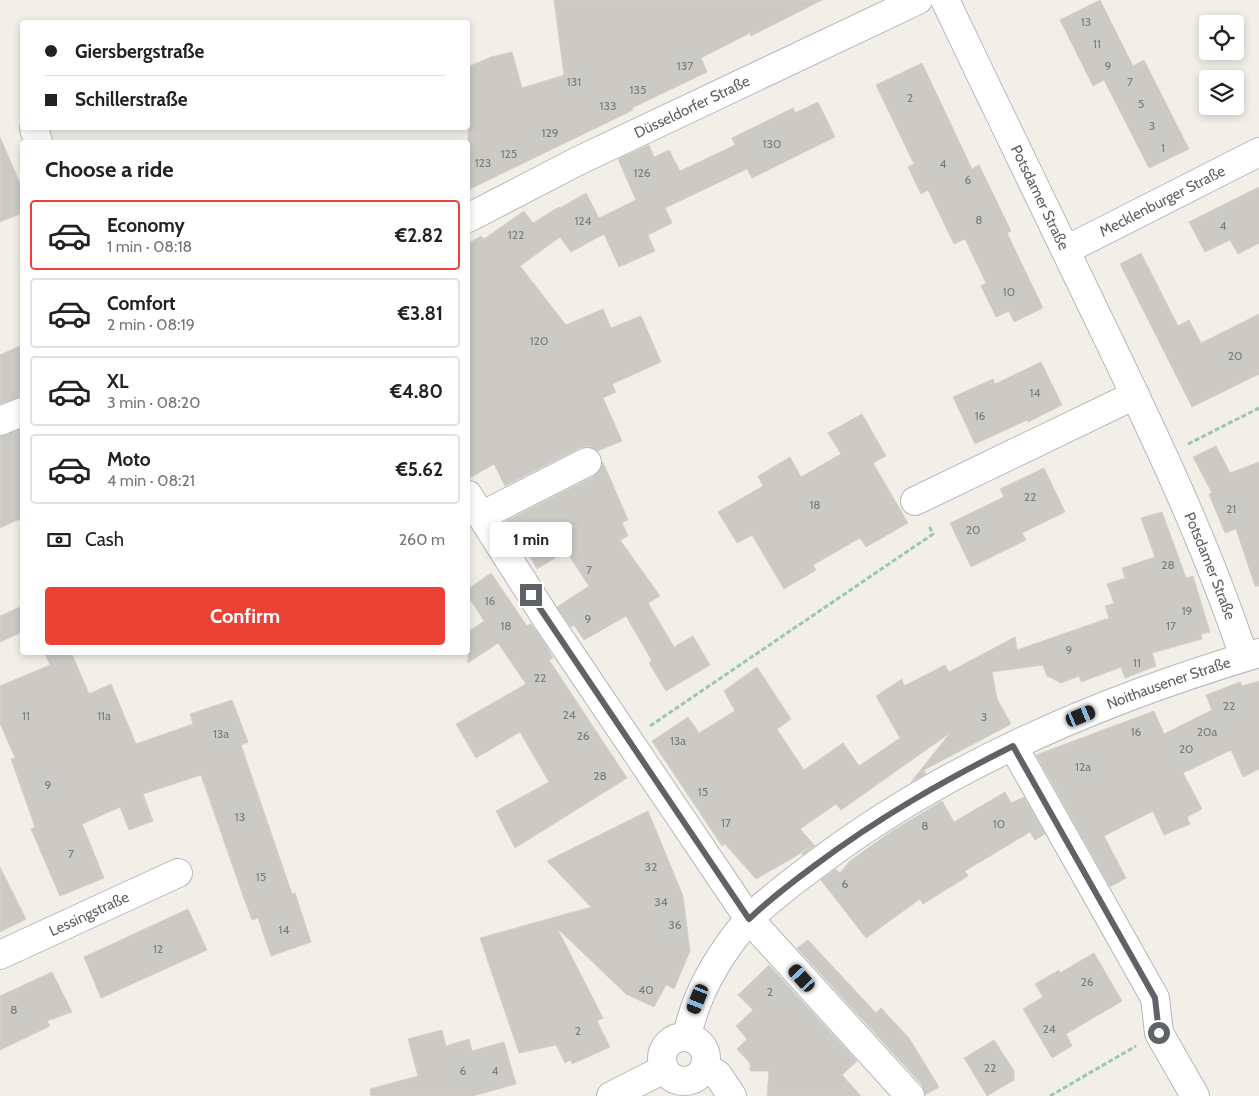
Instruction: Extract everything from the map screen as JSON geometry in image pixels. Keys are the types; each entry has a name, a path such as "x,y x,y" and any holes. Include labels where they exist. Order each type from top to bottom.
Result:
{"street":[{"name":"Düsseldorfer Straße","path":"470,217 587,157 918,0"},
{"name":"Potsdamer Straße","path":"945,0 1164,456 1251,655"},
{"name":"Mecklenburger Straße","path":"1066,250 1259,152"},
{"path":"915,501 1135,395"},
{"path":"0,421 20,413"},
{"path":"587,462 474,506 548,621 749,919 910,1096"},
{"name":"Noithausener Straße","path":"687,1036 694,1009 706,982 730,942 749,919 796,879 870,825 942,782 1013,746 1180,678 1251,655"},
{"path":"1013,746 1155,998 1159,1033 1195,1096"},
{"name":"Lessingstraße","path":"0,955 178,873"},
{"path":"687,1036 695,1039 705,1051 706,1060 704,1068 700,1075 693,1080 676,1080 669,1076 664,1069 662,1060 663,1050 668,1042 677,1037 687,1036"},
{"path":"704,1068 717,1074 732,1096"},
{"path":"611,1096 664,1069"}],"path":[{"path":"1164,456 1259,408"},
{"path":"629,740 933,534 915,501"},
{"path":"1050,1096 1159,1033"}],"building":[{"path":"554,0 822,0 751,36 750,33 701,58 707,72 470,189 470,140 468,140 468,130 470,130 470,66 491,57 512,52 522,88 564,75"},
{"path":"1100,0 1133,66 1144,60 1189,149 1149,168 1104,80 1093,86 1060,20"},
{"path":"922,63 972,169 979,165 1011,231 1007,233 1043,308 1014,322 1009,311 996,317 981,286 986,283 965,239 954,244 928,190 921,194 908,167 914,164 876,85"},
{"path":"818,102 835,137 752,178 747,169 665,208 672,223 648,235 655,251 619,267 604,234 571,252 560,237 520,266 566,325 603,309 611,328 641,316 661,362 612,384 616,392 603,398 622,441 597,451 588,446 580,448 505,486 494,464 470,478 470,243 481,236 484,239 524,211 533,223 586,193 599,218 636,200 618,159 649,145 654,157 669,150 680,171 735,145 732,138 793,108 795,113"},
{"path":"0,137 20,183 20,214 0,222"},
{"path":"1259,187 1259,243 1238,254 1230,240 1205,252 1189,222"},
{"path":"1141,253 1178,326 1189,320 1201,343 1259,314 1259,374 1192,407 1120,264"},
{"path":"20,346 20,398 0,404 0,355"},
{"path":"1041,362 1062,405 1028,422 1027,420 975,444 953,397 993,379 995,384"},
{"path":"862,414 886,456 873,463 908,523 866,547 860,538 813,565 816,570 784,589 752,535 737,543 718,512 763,486 758,476 790,457 801,477 841,454 828,433"},
{"path":"20,430 20,519 0,528 0,436"},
{"path":"1216,446 1230,473 1259,462 1259,586 1255,586 1236,529 1225,533 1209,494 1212,493 1193,457"},
{"path":"603,462 628,520 622,523 628,536 620,540 660,596 648,603 674,647 693,636 710,665 666,691 649,663 652,661 626,616 584,640 574,625 571,627 557,607 589,586 566,551 537,569 521,541 517,543 504,522 594,476 600,470"},
{"path":"1044,468 1065,512 1022,533 1026,540 971,567 950,523 1004,497 1000,489"},
{"path":"1162,512 1186,578 1193,576 1210,632 1201,634 1202,639 1152,653 1156,666 1125,678 1121,667 1081,682 1079,676 1061,683 1047,676 1043,665 992,672 997,699 1011,724 924,770 926,774 911,782 950,733 841,810 836,804 800,829 815,846 801,854 812,844 796,856 756,879 725,844 722,846 652,741 688,717 699,733 735,711 724,691 757,667 791,719 777,729 804,770 843,743 859,766 900,738 876,696 902,679 904,686 945,665 949,672 1015,637 1017,650 1109,618 1105,606 1114,603 1107,584 1125,578 1122,568 1155,557 1141,518"},
{"path":"491,573 527,626 531,624 545,644 553,658 549,660 627,778 515,848 496,811 549,782 520,732 476,758 456,724 526,684 498,643 468,663 468,655 470,655 470,631 484,621 470,599 470,588"},
{"path":"20,607 20,633 0,642 0,616"},
{"path":"45,655 72,655 89,694 111,684 136,744 193,724 190,714 232,700 248,742 241,745 292,894 295,893 311,942 271,956 258,918 252,920 201,775 143,794 153,821 129,830 120,807 82,824 104,878 60,896 31,829 35,827 11,759 15,758 0,723 0,686 50,665"},
{"path":"1259,681 1259,769 1243,777 1231,750 1183,773 1202,809 1187,817 1190,824 1164,835 1153,811 1104,836 1126,878 1110,887 1036,755 1154,711 1164,734 1212,710 1206,695 1240,682 1242,686"},
{"path":"1005,792 1011,803 1024,797 1045,834 1035,840 1030,832 965,871 968,876 923,904 920,899 866,938 821,880 836,869 840,873 850,861 889,833 942,801 954,822"},
{"path":"648,811 683,896 690,951 674,989 666,985 654,1007 626,994 557,928 603,1018 597,1021 610,1047 572,1064 570,1060 565,1063 556,1045 519,1053 480,938 591,907 547,861"},
{"path":"0,867 26,919 0,932"},
{"path":"188,909 207,950 101,998 84,957"},
{"path":"808,940 876,1013 881,1008 909,1038 939,1087 925,1095 922,1085 797,948"},
{"path":"1094,953 1122,1001 1066,1034 1072,1046 1052,1058 1023,1009 1043,997 1035,984 1059,970 1060,973"},
{"path":"769,965 857,1061 842,1075 861,1096 767,1096 769,1071 750,1071 750,1063 737,1049 747,1039 736,1026 753,1010 738,995"},
{"path":"52,972 72,1012 47,1021 50,1026 0,1050 0,996"},
{"path":"442,1030 446,1046 469,1039 472,1051 504,1042 516,1084 473,1096 371,1096 370,1089 418,1076 408,1039"},
{"path":"994,1040 1014,1071 1014,1080 987,1096 964,1058"}],"route":[{"path":"531,595 749,919 796,879 847,841 895,809 958,773 1013,746 1155,998 1159,1033"}]}
